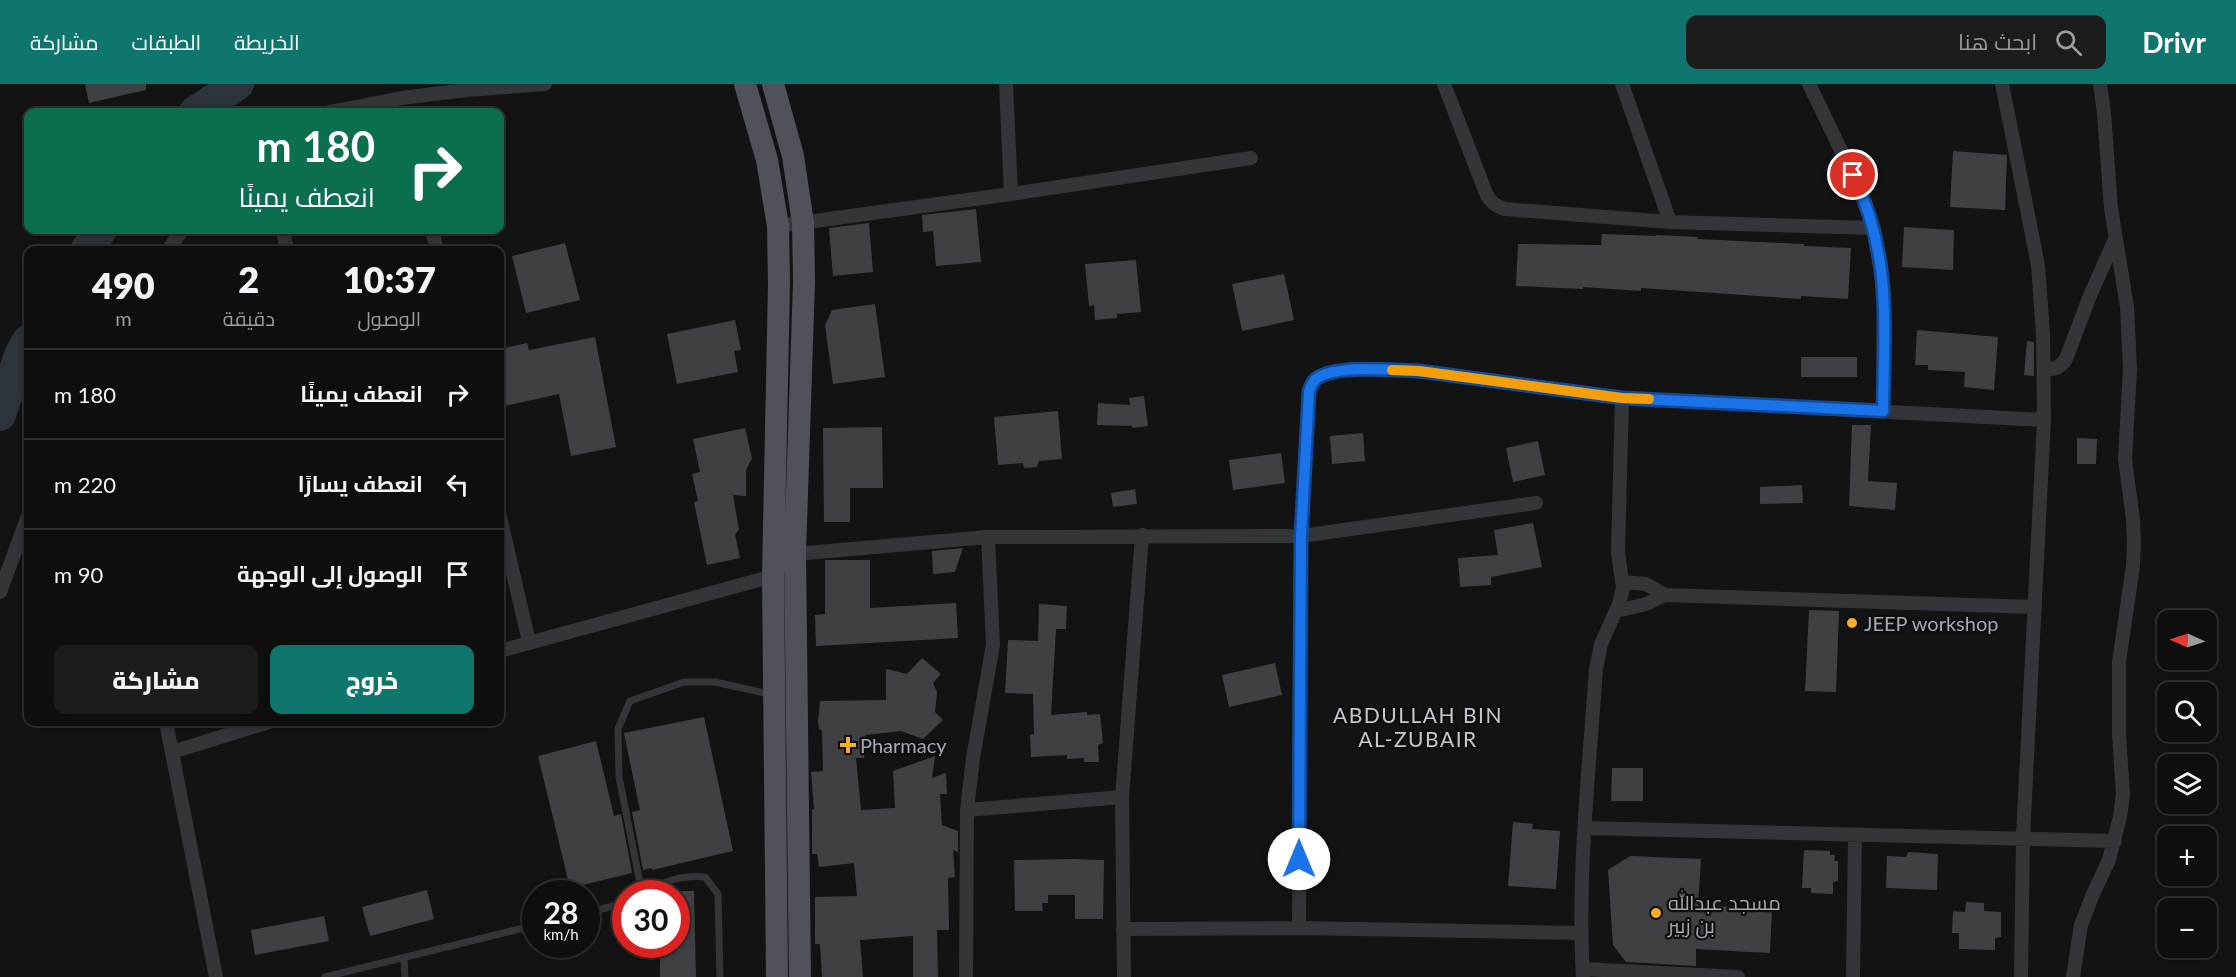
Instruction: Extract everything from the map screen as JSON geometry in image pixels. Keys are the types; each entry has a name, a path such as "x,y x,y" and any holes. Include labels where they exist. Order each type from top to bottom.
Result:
{"main road":[{"path":"745,84 767,160 778,226 779,295 773,576 777,977"},
{"path":"773,84 793,156 803,223 804,282 795,554 800,977"}],"street":[{"path":"350,108 402,98 466,90 545,84"},
{"path":"1006,84 1011,194"},
{"path":"1444,84 1488,199 1495,206 1511,210 1670,222 1874,228"},
{"path":"1622,84 1670,222"},
{"path":"1809,84 1862,194 1874,228 1884,293 1883,411"},
{"path":"2002,84 2038,265 2042,299 2044,368 2044,420 2023,837 2021,977"},
{"path":"2073,977 2081,925 2115,841 2122,794 2119,662 2130,590 2134,542 2125,459 2129,397 2129,342 2122,272 2115,238 2100,84"},
{"path":"402,98 404,108"},
{"path":"778,226 1251,158"},
{"path":"2044,368 2059,367 2066,359 2115,238"},
{"path":"1299,928 1301,536 1309,392 1312,383 1317,378 1325,374 1352,370 1419,371 1622,398 2044,420"},
{"path":"1622,398 1618,554 1622,596 1606,630 1598,656 1581,933 1583,973 1738,977"},
{"path":"795,554 988,537 1301,536 1536,503"},
{"path":"0,592 24,527"},
{"path":"504,534 529,642"},
{"path":"1124,977 1122,797 1142,536"},
{"path":"966,977 967,810 993,645 988,537"},
{"path":"504,650 773,576"},
{"path":"1622,582 1646,584 1665,594 2035,607"},
{"path":"1616,611 1647,604 1665,594"},
{"path":"167,726 216,977"},
{"path":"172,752 256,726"},
{"path":"967,810 1122,797"},
{"path":"1586,828 2115,841"},
{"path":"1853,977 1855,835"},
{"path":"1123,929 1299,928 1581,933"}],"lane":[{"path":"638,880 619,777 618,729 630,701 684,682 715,682 773,695 796,695"},
{"path":"672,880 689,875 705,877 718,894 720,977"},
{"path":"325,977 522,928"},
{"path":"404,958 405,977"}],"building":[{"path":"85,84 146,84 146,90 89,103"},
{"path":"1953,151 2007,155 2005,210 1950,207"},
{"path":"976,209 981,262 936,266 933,231 923,232 922,215"},
{"path":"869,223 873,272 833,276 829,228"},
{"path":"1904,227 1954,230 1953,270 1902,267"},
{"path":"1602,234 1698,237 1697,239 1851,248 1848,299 1801,296 1801,299 1641,288 1641,291 1516,286 1518,244 1601,245"},
{"path":"565,243 580,300 526,313 512,256"},
{"path":"1136,260 1141,312 1117,314 1117,318 1095,320 1094,305 1089,306 1085,264"},
{"path":"1284,274 1294,320 1242,331 1232,284"},
{"path":"875,304 885,377 833,384 825,325 832,310"},
{"path":"735,320 741,350 734,351 738,372 677,384 667,334"},
{"path":"1917,330 1998,337 1994,390 1964,387 1965,372 1928,370 1928,365 1915,365"},
{"path":"595,337 616,447 571,456 559,394 504,406 504,348 527,343 529,350"},
{"path":"2027,341 2034,342 2034,376 2024,375"},
{"path":"1801,357 1857,357 1857,377 1801,377"},
{"path":"1144,396 1148,426 1133,428 1132,426 1097,425 1098,403 1130,405 1129,398"},
{"path":"1058,411 1062,459 1039,461 1037,467 1024,468 1023,463 998,465 994,417"},
{"path":"1852,425 1871,425 1868,481 1897,483 1895,510 1849,506"},
{"path":"882,427 883,488 850,488 850,522 824,522 823,428"},
{"path":"745,428 752,458 746,470 746,496 733,495 739,530 735,534 740,558 707,565 694,502 698,501 692,474 700,472 693,439"},
{"path":"1363,433 1365,461 1332,464 1330,436"},
{"path":"2077,438 2097,439 2096,464 2077,464"},
{"path":"1538,441 1545,475 1513,482 1506,448"},
{"path":"1281,453 1285,483 1233,490 1229,460"},
{"path":"1802,485 1803,503 1760,504 1760,487"},
{"path":"1135,489 1137,504 1113,507 1111,493"},
{"path":"1533,523 1542,567 1491,577 1491,585 1460,587 1458,558 1498,555 1494,530"},
{"path":"963,548 955,572 933,574 932,551"},
{"path":"825,560 870,560 870,608 956,603 958,638 816,646 815,615 825,614"},
{"path":"1039,604 1067,606 1066,629 1056,629 1051,715 1087,712 1087,715 1100,714 1103,743 1098,745 1099,762 1084,762 1084,758 1067,759 1067,755 1031,757 1030,735 1034,734 1033,694 1005,693 1008,640 1038,641"},
{"path":"1809,610 1839,611 1836,692 1805,691"},
{"path":"922,658 941,674 933,683 937,692 935,712 943,720 923,739 901,731 866,735 864,758 856,758 861,810 895,808 893,771 935,756 932,778 946,773 947,794 940,794 942,825 958,831 958,852 953,850 955,877 948,878 949,930 937,930 938,977 913,977 913,936 860,940 863,977 822,977 820,944 815,944 815,897 857,896 854,863 819,867 817,854 812,854 812,809 814,809 811,772 823,771 822,731 819,729 818,722 820,701 886,700 886,669 907,674"},
{"path":"1275,663 1282,695 1229,707 1222,675"},
{"path":"704,717 733,851 652,870 652,868 643,870 632,812 640,810 624,733"},
{"path":"596,741 614,816 621,814 632,873 600,881 568,880 538,756"},
{"path":"1612,768 1643,768 1643,801 1611,801"},
{"path":"1513,822 1533,824 1532,829 1560,831 1556,889 1508,886"},
{"path":"1804,850 1830,851 1830,855 1835,855 1834,861 1838,861 1838,881 1833,882 1833,894 1811,893 1811,888 1802,888"},
{"path":"1908,852 1938,854 1937,890 1886,888 1887,856 1906,857"},
{"path":"1630,856 1701,859 1698,905 1772,909 1770,953 1696,949 1696,966 1626,962 1613,945 1608,870"},
{"path":"1014,860 1104,860 1103,919 1075,919 1075,895 1048,895 1048,903 1042,903 1043,911 1015,911"},
{"path":"427,890 434,919 370,936 362,907"},
{"path":"690,891 694,891 696,977 660,977 660,958 690,958"},
{"path":"1966,902 1984,903 1984,911 2001,912 2001,937 1995,938 1995,950 1959,949 1959,933 1952,933 1953,911 1965,912"},
{"path":"324,916 329,941 255,955 251,930"}],"waterway":[{"path":"201,108 238,84"},
{"path":"89,246 98,234"},
{"path":"0,415 24,348"}],"slow traffic":[{"path":"1392,370 1419,371 1622,398 1649,399"}],"place":[{"name":"JEEP workshop","path":"1852,623"},
{"name":"Pharmacy","path":"848,745"},
{"name":"مسجد عبدالله بن زبير","path":"1656,913"}],"district":[{"name":"ABDULLAH BIN AL-ZUBAIR","path":"1418,726"}],"route":[{"path":"1299,859 1301,536 1309,392 1312,383 1325,374 1352,370 1388,369 1419,371 1622,398 1883,411 1884,293 1882,271 1869,210 1853,175"}]}
